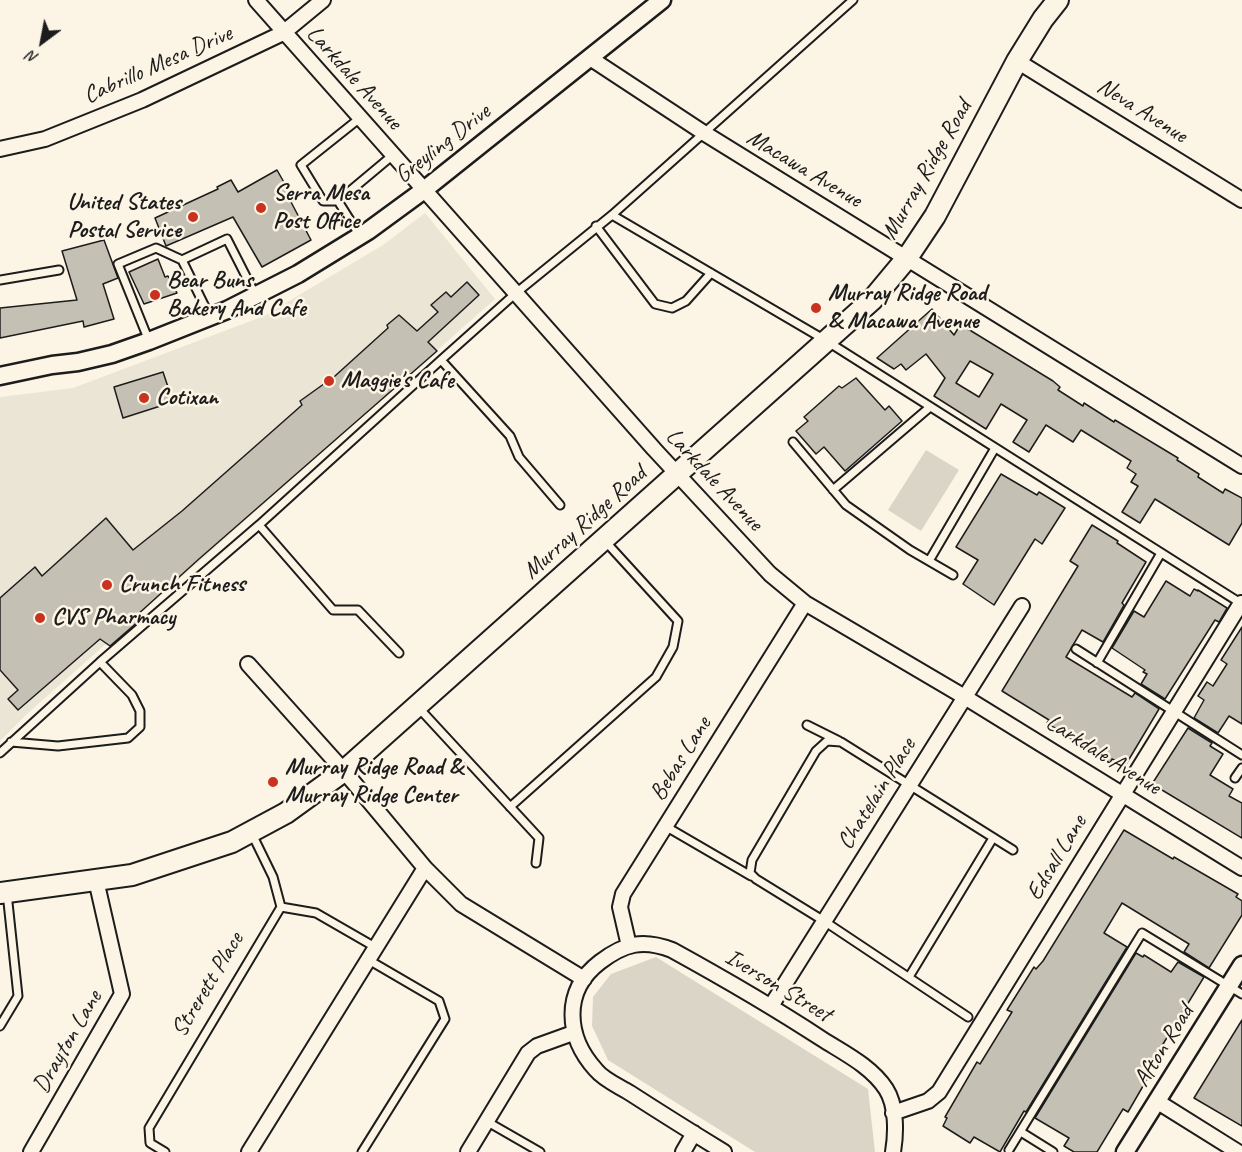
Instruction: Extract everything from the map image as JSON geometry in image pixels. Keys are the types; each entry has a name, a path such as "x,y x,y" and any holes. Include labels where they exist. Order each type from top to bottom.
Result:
{"main road":[{"name":"Murray Ridge Road","path":"4,892 132,875 232,842 286,813 344,771 872,300 907,258 935,216 1017,61 1043,19 1058,0"}],"street":[{"name":"Larkdale Avenue","path":"256,0 283,33 770,574 805,603 963,696 1242,868"},
{"name":"Cabrillo Mesa Drive","path":"0,149 45,139 142,100 283,33 323,0"},
{"name":"Greyling Drive","path":"0,376 112,354 210,317 298,274 360,236 424,190 662,0"},
{"name":"Macawa Avenue","path":"590,58 704,134 1242,466"},
{"name":"Neva Avenue","path":"1017,61 1242,200"},
{"name":"Bebas Lane","path":"629,946 620,907 623,894 805,603"},
{"name":"Edsall Lane","path":"893,1113 928,1101 939,1092 1241,604"},
{"name":"Chatelain Place","path":"771,1006 963,696 1022,606"},
{"path":"248,664 344,771 425,868 461,904 584,979"},
{"path":"249,1152 425,868"},
{"name":"Drayton Lane","path":"31,1152 122,994 96,880"},
{"name":"Iverson Street","path":"724,1152 597,1072 579,1046 573,1033 571,1017 572,1005 579,986 597,964 614,951 635,944 655,944 672,950 771,1006 868,1069 887,1091 893,1113 895,1134 893,1152"},
{"name":"Afton Road","path":"1125,1152 1236,990 1242,965"},
{"path":"468,1152 528,1053 537,1046 573,1033"},
{"path":"1158,1102 1238,1152"},
{"path":"683,1152 694,1133"}],"lane":[{"path":"0,753 100,662 259,525 516,293 612,214 854,0"},
{"path":"360,118 301,165 323,201 338,201 393,155"},
{"path":"338,201 360,236"},
{"path":"612,214 825,340 1241,604"},
{"path":"596,226 656,303 672,308 686,301 711,273"},
{"path":"182,260 227,239 256,296"},
{"path":"149,341 118,264 156,248 182,260 210,317"},
{"path":"0,280 60,270"},
{"path":"441,360 510,436 519,457 560,506"},
{"path":"833,490 930,407"},
{"path":"793,442 846,505 953,575"},
{"path":"929,561 995,448"},
{"path":"259,525 333,610 358,610 399,653"},
{"path":"510,807 656,677 673,647 678,621 603,539"},
{"path":"1097,663 1161,553"},
{"path":"1076,649 1242,755"},
{"path":"12,742 58,746 128,738 140,727 140,711 132,695 100,662"},
{"path":"417,706 539,838 536,863"},
{"path":"807,724 841,742 1013,850"},
{"path":"756,879 750,873 752,860 816,751 827,741 841,742"},
{"path":"1235,778 1242,768"},
{"path":"665,826 824,921 968,1017"},
{"path":"250,832 273,877 281,907 316,913 439,1001 444,1019 362,1152"},
{"path":"909,977 993,838"},
{"path":"0,1026 18,996 4,892"},
{"name":"Strerett Place","path":"165,1152 150,1143 149,1128 281,907"},
{"path":"1010,1150 1142,933 1236,990"},
{"path":"486,1121 540,1152"},
{"path":"1021,1132 1053,1152"}],"shaded area":[{"path":"425,213 495,299 28,713 0,741 0,397 73,388 264,316 383,245"},
{"path":"926,450 959,470 921,531 888,510"},
{"path":"656,957 868,1089 875,1152 755,1152 608,1060 592,1026 593,997 611,974"}],"building":[{"path":"277,170 294,200 291,202 311,240 262,267 233,217 166,246 155,218 218,189 217,187 231,180 238,192"},
{"path":"104,240 118,278 103,284 114,319 84,327 83,321 0,338 0,308 77,300 62,251"},
{"path":"158,259 165,277 168,276 177,293 144,304 129,272"},
{"path":"467,282 479,295 428,342 437,351 199,559 136,616 140,620 110,646 100,639 18,710 8,699 18,690 0,670 0,598 35,567 42,576 106,518 133,550 182,511 302,405 300,401 335,376 388,328 387,325 399,315 417,331 438,312 431,305 446,292 451,297"},
{"path":"932,309 954,335 960,325 968,329 1053,381 1060,387 1058,390 1083,406 1084,403 1178,458 1177,460 1199,474 1198,477 1223,493 1225,489 1242,498 1242,523 1229,545 1155,499 1140,523 1122,512 1138,486 1131,482 1136,474 1127,468 1131,461 1081,430 1073,442 1046,425 1029,452 1013,442 1027,420 1001,404 986,429 934,396 945,378 926,354 906,370 901,364 894,369 877,358","holes":["970,361 993,374 979,397 956,383"]},
{"name":"Cotixan","path":"163,372 173,402 123,418 114,387"},
{"path":"856,378 885,410 889,406 902,421 845,471 824,447 816,454 796,431 808,421 804,417 839,386 842,388"},
{"path":"1001,474 1037,495 1039,492 1065,508 1042,544 1035,539 994,605 963,584 978,560 956,547"},
{"path":"1092,525 1146,562 1103,642 1082,630 1066,657 1132,697 1135,693 1159,709 1125,766 1112,759 1110,763 1095,755 1098,750 1075,736 1073,740 1047,723 1049,720 1002,691 1078,566 1070,561"},
{"path":"1166,581 1190,596 1194,589 1198,590 1227,608 1219,622 1215,620 1165,699 1141,684 1147,674 1143,672 1145,670 1112,648 1134,611 1144,617"},
{"path":"1242,627 1242,724 1229,716 1218,733 1194,718 1204,700 1198,696 1207,682 1213,686 1227,664 1221,660"},
{"path":"1188,728 1212,743 1210,746 1223,754 1210,775 1233,789 1229,796 1242,803 1242,838 1152,784"},
{"path":"1124,830 1238,894 1236,897 1242,901 1242,915 1209,968 1184,952 1189,944 1122,903 1104,933 1127,947 1026,1112 1024,1111 1000,1152 974,1137 970,1143 943,1126 947,1118 945,1117 977,1062 980,1064 1012,1012 1007,1010 1034,967 1036,969 1043,961"},
{"path":"1136,953 1143,957 1144,955 1171,972 1178,962 1204,977 1146,1072 1150,1074 1128,1112 1123,1109 1097,1152 1074,1152 1064,1146 1069,1138 1035,1118"},
{"path":"1242,1020 1242,1126 1194,1098"}],"place":[{"name":"Serra Mesa Post Office","path":"261,208"},
{"name":"United States Postal Service","path":"193,217"},
{"name":"Bear Buns Bakery And Cafe","path":"155,295"},
{"name":"Murray Ridge Road & Macawa Avenue","path":"816,308"},
{"name":"Maggie's Cafe","path":"329,381"},
{"name":"Cotixan","path":"144,398"},
{"name":"Crunch Fitness","path":"107,585"},
{"name":"CVS Pharmacy","path":"40,618"},
{"name":"Murray Ridge Road & Murray Ridge Center","path":"273,782"}]}
